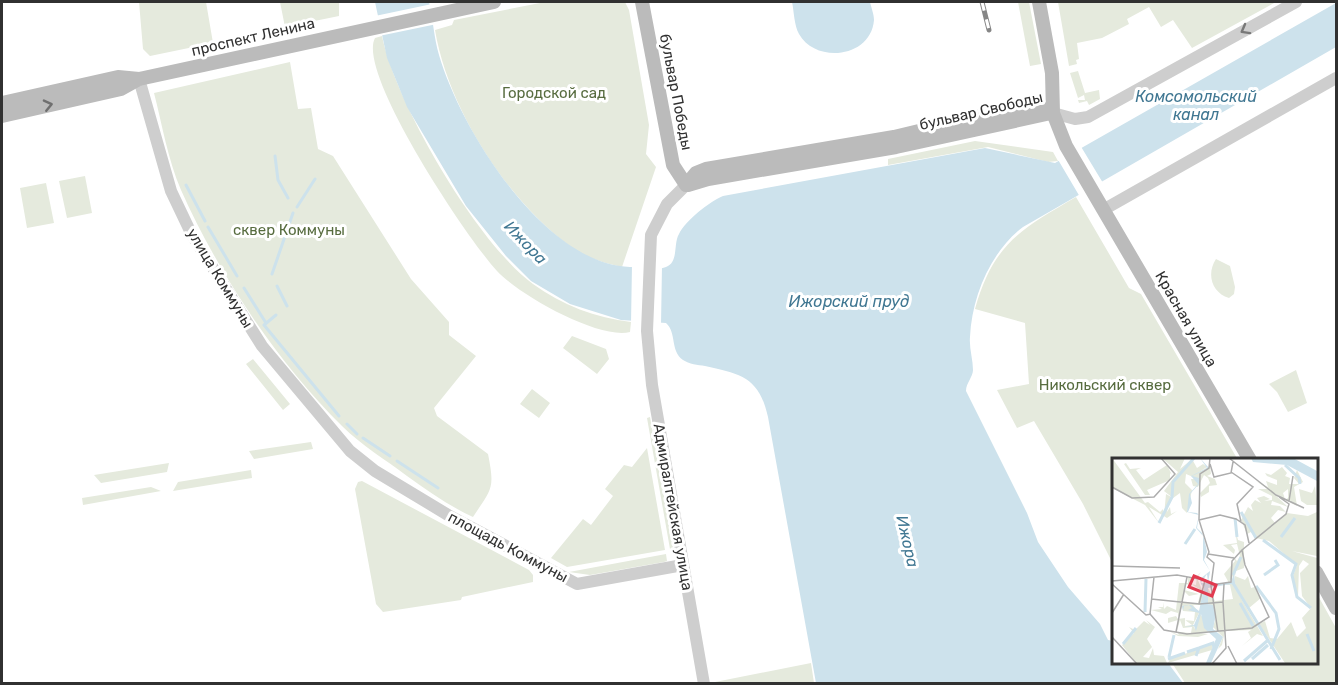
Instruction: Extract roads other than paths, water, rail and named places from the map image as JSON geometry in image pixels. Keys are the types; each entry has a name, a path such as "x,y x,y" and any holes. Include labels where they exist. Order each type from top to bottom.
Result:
{"main road":[{"name":"проспект Ленина","path":"2,116 121,89 139,79 494,2"},
{"name":"бульвар Победы","path":"642,2 673,165 686,185"},
{"path":"1039,2 1052,74 1053,113"},
{"name":"проспект Ленина","path":"2,103 118,77 139,79"},
{"name":"бульвар Свободы","path":"686,185 708,179 896,147 1053,113"},
{"name":"Красная улица","path":"1053,113 1066,146 1249,458"},
{"path":"1317,574 1336,608"}],"street":[{"path":"1053,113 1082,119 1132,94 1296,2"},
{"path":"1103,210 1336,78"},
{"name":"улица Коммуны","path":"139,79 171,191 191,233 262,346 350,451"},
{"name":"Адмиралтейская улица","path":"686,185 659,216 651,235 648,258 647,331 650,372 704,684"},
{"name":"площадь Коммуны","path":"350,451 375,471 448,515 577,584 683,566"}],"water":[{"name":"Ижорский пруд","path":"375,2 429,2 439,55 450,86 486,154 511,188 538,218 567,243 598,260 653,269 670,265 673,261 677,238 682,229 698,212 723,196 985,148 1055,163 1336,3 1336,47 1023,227 1011,237 992,262 974,306 970,341 973,370 966,391 1027,513 1038,542 1068,587 1100,624 1108,640 1112,641 1112,664 1169,664 1183,683 816,683 768,417 754,385 738,375 683,360 676,352 666,323 621,320 570,304 531,281 506,256 466,206 407,107 387,58"},
{"path":"792,2 870,2 874,20 871,33 853,49 842,53 817,50 807,44 799,34"}],"waterway":[{"path":"275,156 278,180 288,198"},
{"path":"297,207 315,179"},
{"path":"186,185 205,221"},
{"path":"272,274 293,213"},
{"path":"208,227 237,276"},
{"path":"277,286 287,306"},
{"path":"244,288 266,323"},
{"path":"276,315 264,325 339,416"},
{"path":"347,424 357,434"},
{"path":"363,438 390,456"},
{"path":"397,461 438,488"}],"railway":[{"path":"982,2 989,30"}],"park label":[{"name":"Городской сад","path":"554,93"},
{"name":"сквер Коммуны","path":"289,230"},
{"name":"Никольский сквер","path":"1105,385"}],"water label":[{"name":"Комсомольский канал","path":"1196,105"},
{"name":"Ижора","path":"526,242"},
{"name":"Ижора","path":"908,541"}]}
